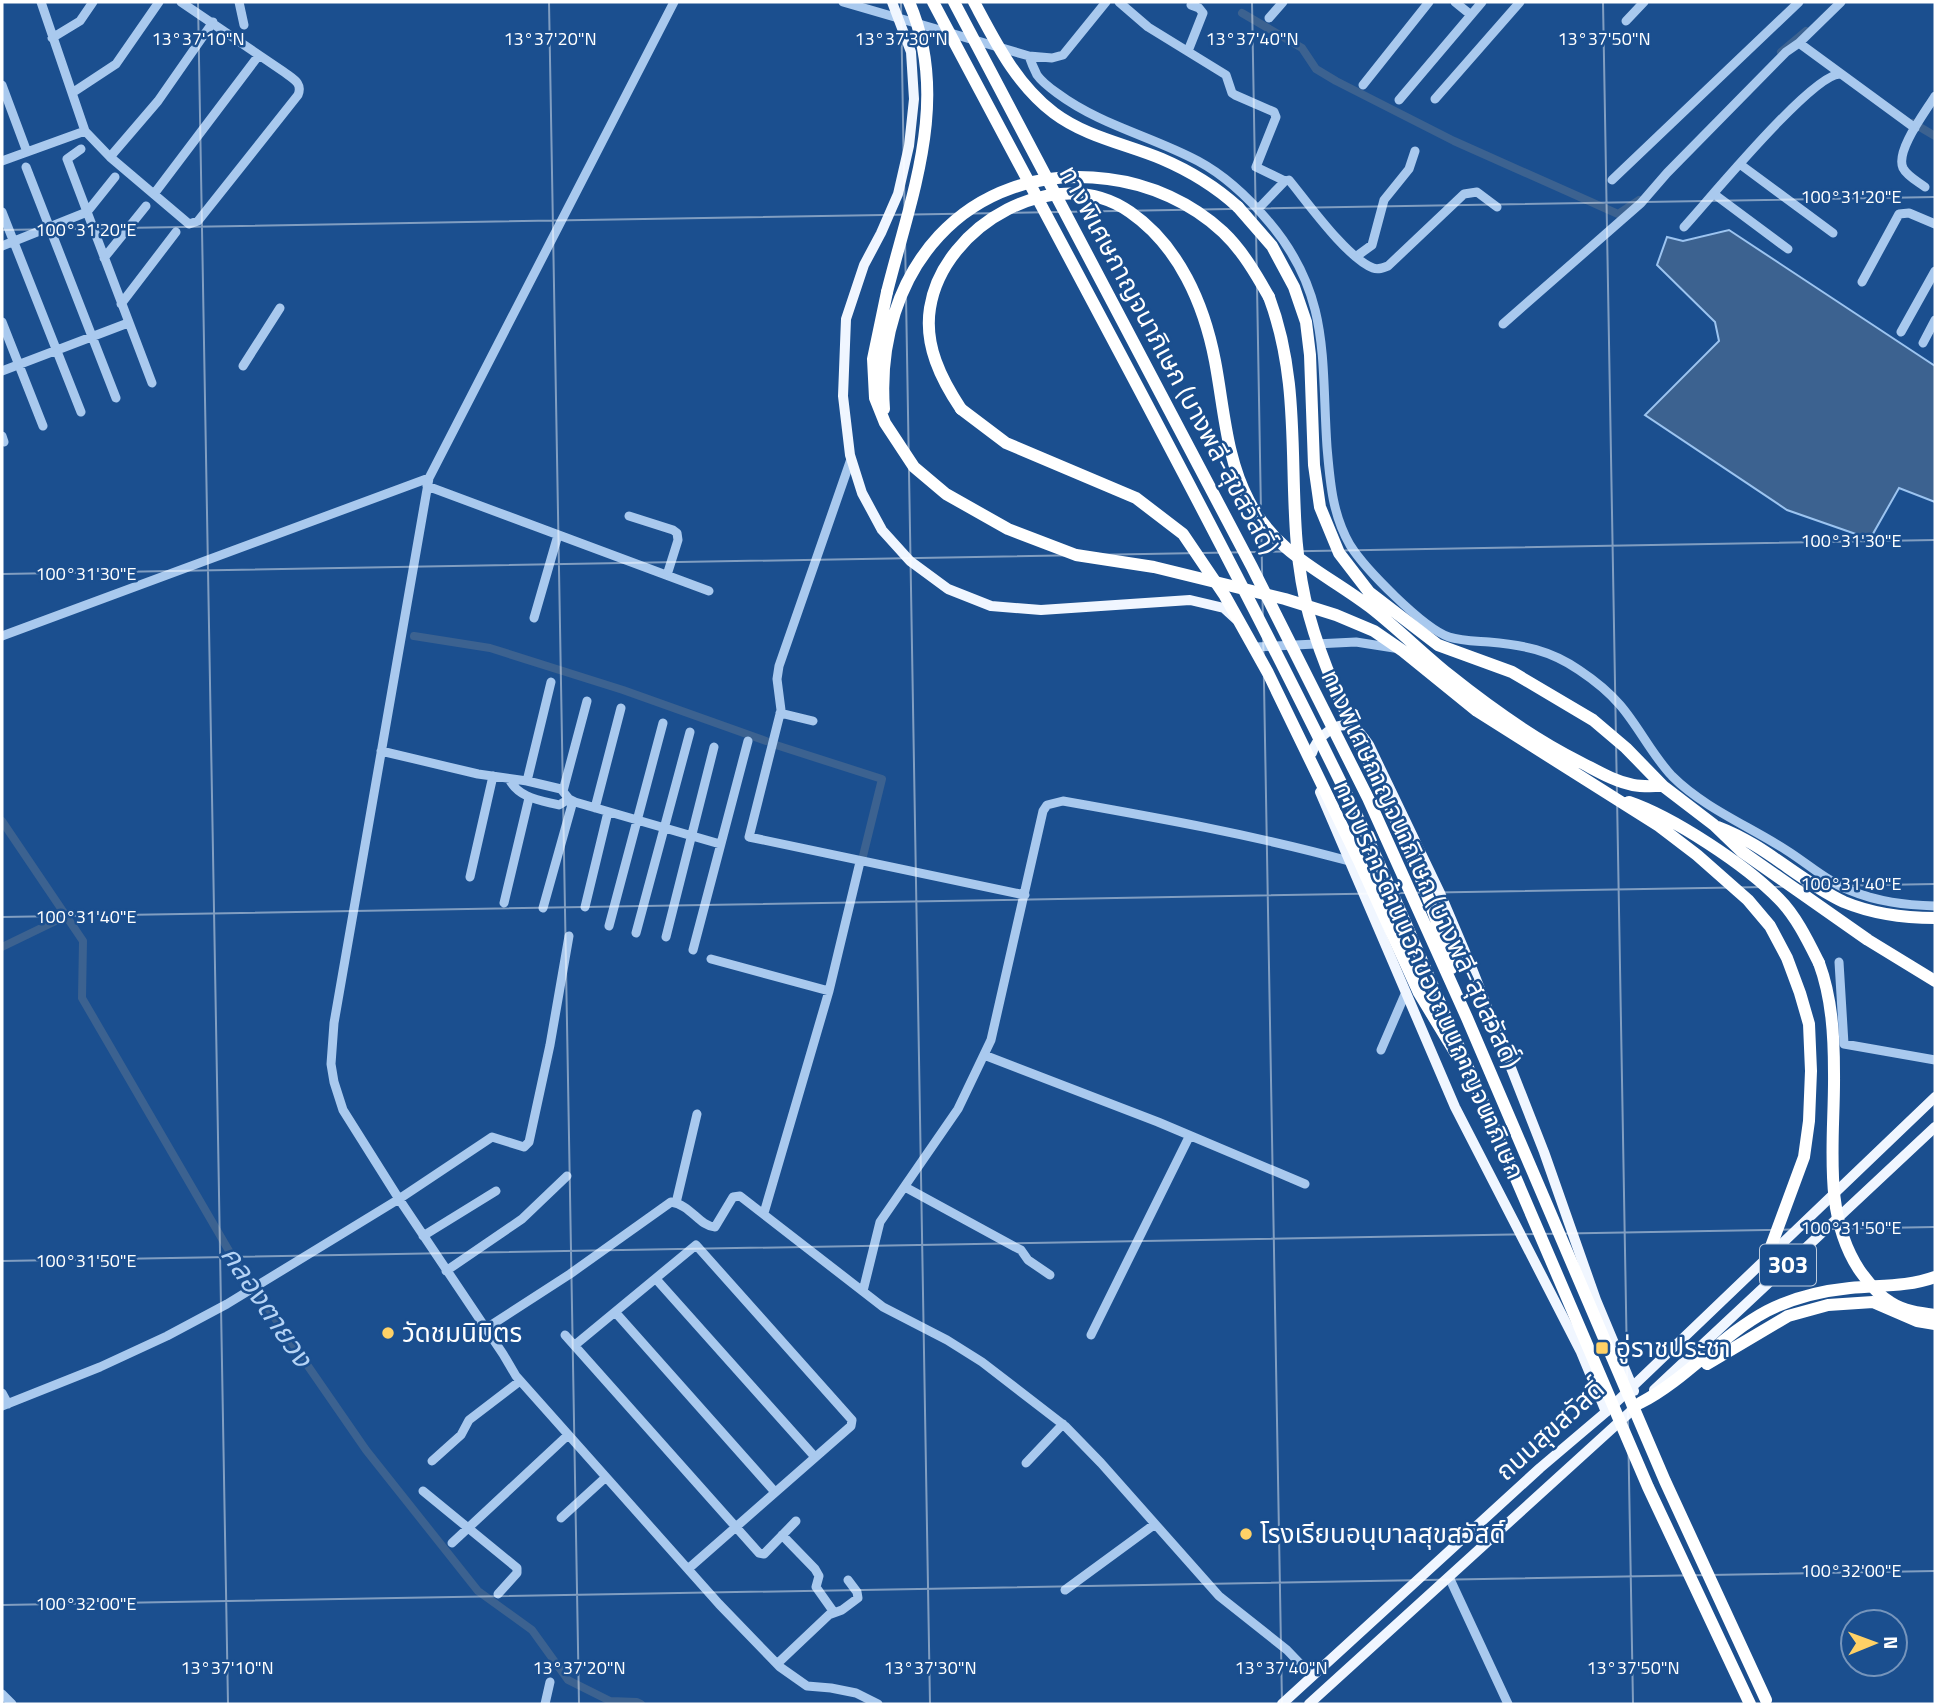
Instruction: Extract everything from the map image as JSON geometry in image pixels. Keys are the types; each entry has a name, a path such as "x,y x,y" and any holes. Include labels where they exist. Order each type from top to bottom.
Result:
{"highway":[{"path":"909,2 925,48 929,84 927,119 921,157 875,344 873,370 875,398 885,423 914,467 934,485 975,512 1018,534 1076,555 1154,567 1298,603 1374,631 1477,711 1659,826 1748,900 1770,926 1787,958 1800,993 1808,1024 1811,1071 1804,1157 1766,1260"},
{"name":"ทางพิเศษกาญจนาภิเษก (บางพลี-สุขสวัสดิ์)","path":"933,2 1237,575 1302,704 1387,882 1648,1487 1750,1704"},
{"name":"ทางพิเศษกาญจนาภิเษก (บางพลี-สุขสวัสดิ์)","path":"954,2 1252,567 1368,797 1467,1018 1665,1480 1768,1704"},
{"path":"974,2 1006,61 1021,82 1055,114 1084,130 1162,159 1222,193 1256,225 1285,267 1306,321 1310,355 1314,465 1320,507 1339,553 1369,592 1438,645 1512,672 1593,720 1626,748 1663,786 1714,825 1741,851 1868,940 1935,982"},
{"path":"885,423 883,380 891,322 901,292 919,259 947,228 974,207 1034,180 1061,176 1116,180 1146,187 1180,201 1223,232 1257,276 1269,297 1282,335 1290,376 1294,433 1298,565 1309,617 1320,652 1423,884 1467,1018"},
{"path":"1472,1077 1429,1011 1321,779 1268,673 1226,596 1198,554 1182,534 1136,498 1006,443 961,409 945,384 934,358 929,332 930,309 938,280 950,257 991,218 1017,204 1042,196 1073,193 1100,198 1127,210 1151,228 1166,245 1191,285 1208,329 1237,473 1250,503 1268,531 1283,547 1368,606 1446,673 1559,751 1612,779 1634,785 1663,786"},
{"path":"1608,795 1664,816 1760,882 1780,900 1796,921 1819,963 1828,993 1833,1031 1832,1162 1836,1208 1843,1239 1867,1281 1888,1301 1910,1311 1935,1315"},
{"path":"1714,825 1756,844 1844,901 1875,912 1911,918 1935,918"},
{"path":"1670,1386 1732,1334 1766,1312 1787,1303 1825,1292 1916,1284 1935,1277"},
{"path":"1640,1403 1788,1316 1814,1308 1873,1302 1916,1321 1935,1324"}],"main road":[{"name":"ทางบริการด้านนอกของถนนกาญจนาภิเษก","path":"892,2 911,52 914,99 909,146 898,194 864,265 846,319 844,396 851,459 862,493 882,530 910,561 948,589 991,606 1041,610 1190,600 1224,608 1233,615 1256,647 1312,753 1311,765 1315,782 1455,1107 1581,1352 1606,1412"},
{"path":"1312,753 1315,744 1326,733 1342,726 1356,729 1369,745 1440,893 1471,966 1544,1152 1596,1300 1640,1403"},
{"name":"ถนนสุขสวัสดิ์","path":"1282,1704 1540,1468 1606,1412 1935,1097"},
{"name":"ถนนสุขสวัสดิ์","path":"1309,1704 1640,1403 1935,1127"}],"street":[{"path":"41,2 85,131 110,157 190,224 198,221 300,89 299,84 260,55 181,2"},
{"path":"52,38 80,21 93,2"},
{"path":"72,93 116,64 159,2"},
{"path":"239,2 244,25"},
{"path":"674,2 428,482 334,1023 331,1064 343,1110 520,1381 777,1664 807,1686 856,1693 878,1704"},
{"path":"843,2 1029,56 1052,58 1065,53 1107,2"},
{"path":"1119,2 1148,27 1226,75 1232,93 1274,112 1276,117 1256,164 1259,169 1285,181 1289,180 1344,247 1372,268 1382,269 1388,266 1464,194 1477,192 1497,207"},
{"path":"1269,18 1283,2"},
{"path":"1363,85 1429,2"},
{"path":"1455,2 1471,15"},
{"path":"1399,100 1482,2"},
{"path":"1435,99 1520,2"},
{"path":"1626,21 1644,2"},
{"path":"1612,180 1799,2"},
{"path":"1503,324 1633,211 1772,66 1799,44 1841,2"},
{"path":"1188,51 1203,13 1191,5"},
{"path":"110,157 158,101 213,22"},
{"path":"1799,44 1914,128"},
{"path":"154,194 260,55"},
{"path":"1029,56 1044,83 1076,107 1195,159 1225,177 1258,209 1297,261 1312,296 1321,332 1330,493 1339,519 1357,555 1389,591 1436,631 1451,638 1534,649 1556,655 1578,669 1600,684 1621,706 1671,775 1684,786 1837,885 1881,901 1935,906"},
{"path":"1684,227 1793,107 1829,77 1840,74"},
{"path":"2,85 27,152"},
{"path":"1924,187 1902,167 1901,157 1914,128 1935,96"},
{"path":"2,161 85,131"},
{"path":"81,149 66,159 152,383"},
{"path":"1357,256 1372,245 1384,200 1409,169 1415,151"},
{"path":"1741,164 1833,233"},
{"path":"26,167 116,398"},
{"path":"2,246 87,212 115,177"},
{"path":"1258,209 1285,181"},
{"path":"1714,194 1788,249"},
{"path":"104,258 146,206"},
{"path":"2,212 81,412"},
{"path":"1862,282 1899,214 1909,213 1935,224"},
{"path":"121,304 176,232"},
{"path":"1901,332 1935,271"},
{"path":"243,366 280,308"},
{"path":"1923,343 1935,320"},
{"path":"2,323 43,426"},
{"path":"2,371 128,323"},
{"path":"851,459 779,666 777,679 780,713 749,837 1025,895"},
{"path":"2,636 428,482 558,535 709,591"},
{"path":"629,516 677,533 678,540 667,575"},
{"path":"534,618 558,535"},
{"path":"1256,647 1356,642 1403,651"},
{"path":"527,781 551,682"},
{"path":"543,908 587,701"},
{"path":"595,808 621,708"},
{"path":"780,713 813,721"},
{"path":"609,926 663,723"},
{"path":"636,933 690,732"},
{"path":"693,950 748,741"},
{"path":"666,937 714,747"},
{"path":"381,751 561,789 568,797 595,808 720,844"},
{"path":"470,877 492,776"},
{"path":"509,779 514,788 529,798 559,805 568,797"},
{"path":"504,903 529,798"},
{"path":"863,1291 880,1222 958,1109 995,1031 1043,811 1047,805 1063,801 1272,840 1349,861"},
{"path":"585,906 608,812"},
{"path":"764,1213 828,990 860,862"},
{"path":"2,1393 5,1405 124,1356 242,1295 399,1199 492,1137 524,1147 529,1142 550,1045 569,936"},
{"path":"711,959 828,990"},
{"path":"1839,962 1844,1044 1935,1059"},
{"path":"1381,1050 1406,992"},
{"path":"984,1055 1158,1122 1305,1184"},
{"path":"676,1203 697,1114"},
{"path":"1091,1335 1189,1137"},
{"path":"446,1271 522,1219 567,1176"},
{"path":"905,1187 1015,1247 1050,1275"},
{"path":"423,1236 496,1191"},
{"path":"485,1329 570,1274 671,1202 689,1209 709,1226 715,1227 733,1197 740,1196 883,1307 947,1340 982,1362 1063,1424 1219,1596 1287,1650 1312,1676"},
{"path":"575,1345 616,1314 693,1246 699,1247 852,1420 851,1426 688,1569"},
{"path":"656,1279 815,1457"},
{"path":"616,1314 775,1492"},
{"path":"565,1335 761,1554 796,1521"},
{"path":"432,1461 461,1435 469,1420 520,1381"},
{"path":"1026,1463 1063,1424"},
{"path":"452,1543 568,1435"},
{"path":"561,1518 606,1477"},
{"path":"423,1491 517,1568 517,1573 498,1594"},
{"path":"1065,1590 1155,1524"},
{"path":"782,1535 819,1576 816,1587 832,1608 831,1614"},
{"path":"1449,1577 1508,1704"},
{"path":"777,1664 831,1614 842,1610 858,1598 848,1580"},
{"path":"545,1704 550,1682"},
{"path":"2,1693 12,1704"}],"water":[{"path":"1729,230 1935,366 1935,502 1899,488 1870,539 1787,510 1645,415 1719,341 1715,322 1657,265 1667,237 1683,241"}],"waterway":[{"path":"1242,13 1302,48 1316,69 1454,141 1618,214 1639,200"},
{"path":"1781,52 1806,31"},
{"path":"1913,123 1935,136"},
{"path":"414,636 490,648 623,690 766,741"},
{"path":"776,745 882,779 863,856"},
{"name":"คลองตายวง","path":"2,821 83,941 82,998 232,1256 366,1450 478,1591 532,1630 568,1680 610,1701 641,1704"},
{"path":"2,947 66,916"}],"place":[{"name":"วัดชมนิมิตร","path":"388,1333"},
{"name":"อู่ราชประชา","path":"1602,1348"},
{"name":"โรงเรียนอนุบาลสุขสวัสดิ์","path":"1246,1534"}]}
